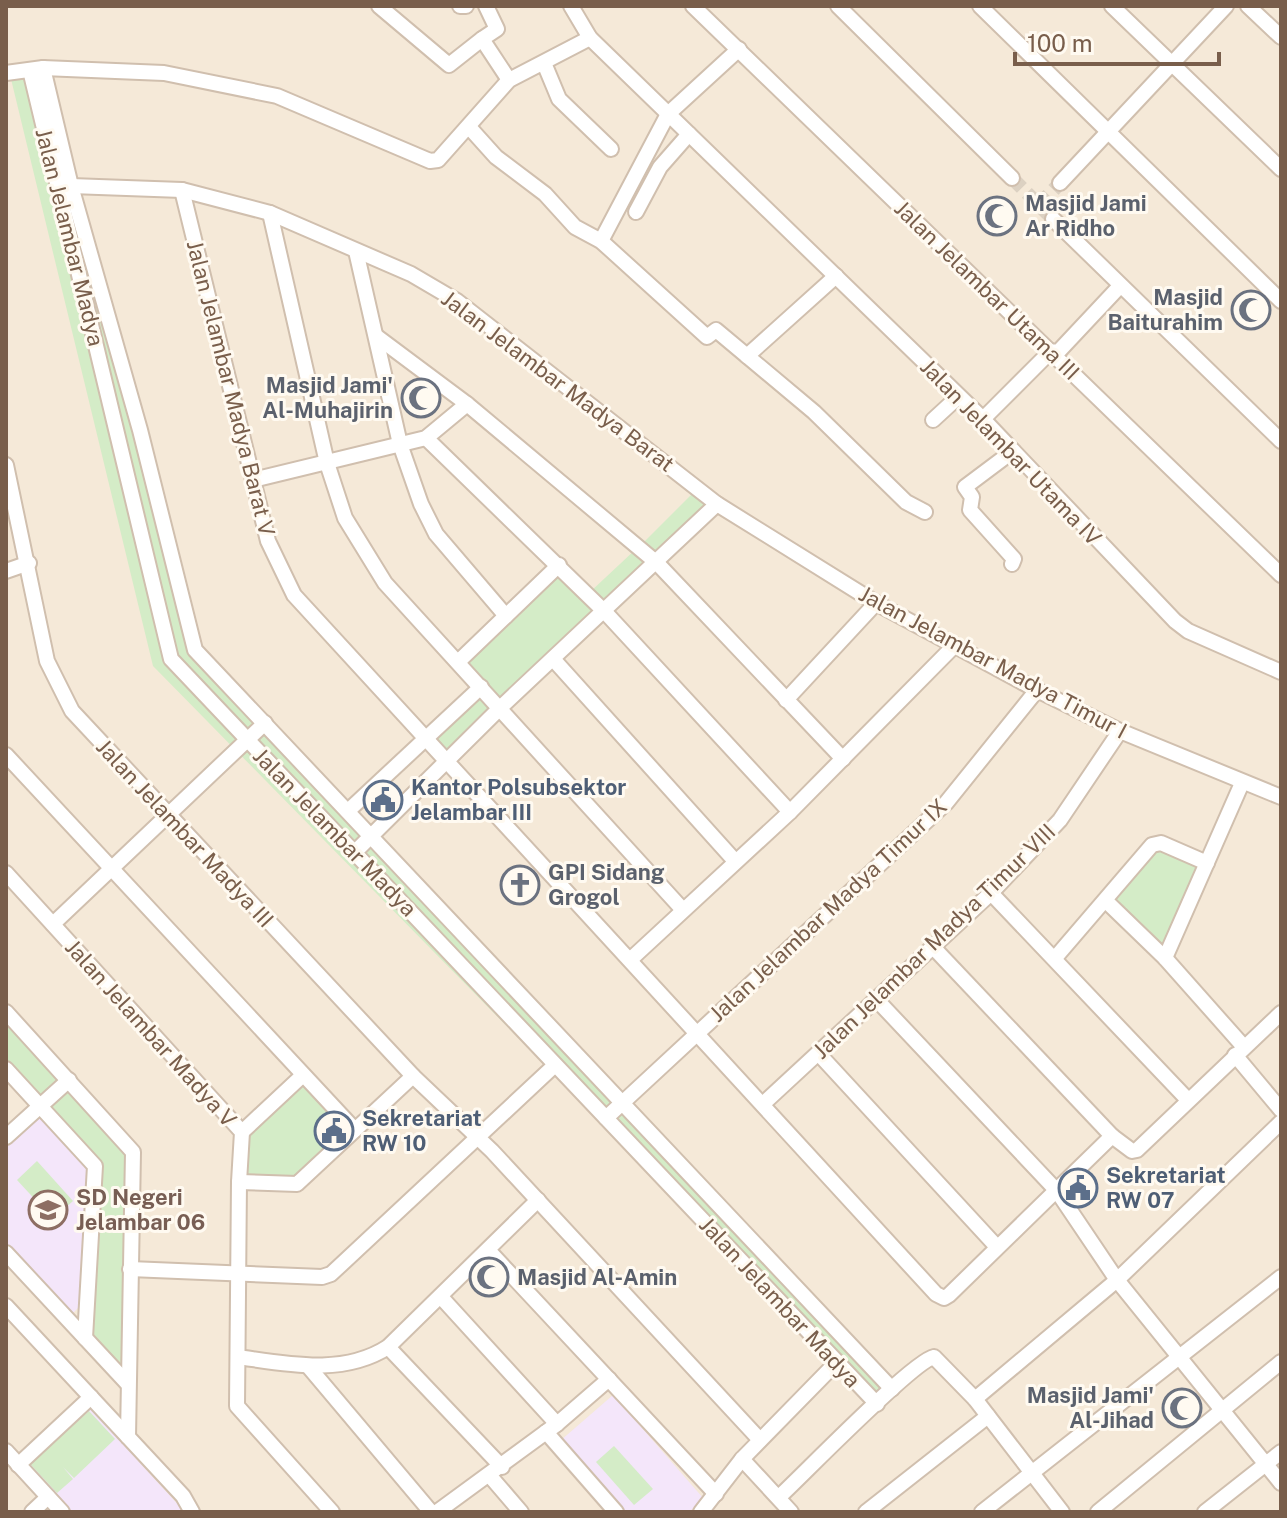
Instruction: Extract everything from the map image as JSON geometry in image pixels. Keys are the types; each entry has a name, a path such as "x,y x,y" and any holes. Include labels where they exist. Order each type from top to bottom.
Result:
{"street":[{"path":"379,6 449,65 497,29 486,6"},
{"name":"Jalan Jelambar Utama IV","path":"571,6 590,38 983,419 1175,621 1188,631 1281,672"},
{"name":"Jalan Jelambar Utama III","path":"693,6 1281,575"},
{"path":"838,6 1012,178"},
{"path":"980,6 1281,301"},
{"path":"1112,6 1281,169"},
{"path":"1060,183 1226,6"},
{"path":"1248,6 1281,37"},
{"path":"6,73 36,69 164,73 277,96 430,161 438,160 509,80 590,38"},
{"path":"482,39 509,80"},
{"path":"601,241 668,114 739,49"},
{"path":"544,63 559,99 611,149"},
{"name":"Jalan Jelambar Madya","path":"36,69 140,430 192,644 892,1389 877,1404 171,659 36,69"},
{"path":"469,127 496,157 545,194 575,227 601,241 707,337 716,330 814,412 906,502 925,512"},
{"path":"636,212 660,167 689,134"},
{"name":"Jalan Jelambar Madya Barat","path":"71,186 182,190 270,213 411,274 457,301 717,504"},
{"name":"Jalan Jelambar Madya Barat V","path":"182,190 268,541 294,595 764,1103 936,1294 944,1298 949,1295 997,1247"},
{"path":"270,213 327,463 345,518 371,564 683,910"},
{"path":"1053,219 1281,441"},
{"path":"356,251 400,444 432,527 506,616"},
{"path":"747,356 836,276"},
{"path":"983,419 1050,352 1059,351 1120,286"},
{"path":"376,336 467,404 657,563 843,759"},
{"path":"933,420 958,397"},
{"path":"253,480 426,438 467,404"},
{"path":"118,433 140,430"},
{"path":"426,438 605,612 790,812"},
{"path":"1012,564 1014,559 970,510 972,497 965,487 1013,451"},
{"path":"124,460 147,456"},
{"name":"Jalan Jelambar Madya III","path":"6,465 29,563 47,661 72,711 413,1076 538,1200 760,1440"},
{"path":"356,851 500,708 717,504"},
{"name":"Jalan Jelambar Madya Timur I","path":"717,504 876,603 1037,690 1120,731 1281,797"},
{"path":"6,539 21,535"},
{"path":"6,571 29,563"},
{"path":"458,662 559,565"},
{"path":"786,700 876,603"},
{"path":"631,959 790,812 955,645"},
{"path":"554,660 735,861"},
{"path":"349,810 481,687"},
{"name":"Jalan Jelambar Madya Timur IX","path":"606,1118 946,803 1037,690"},
{"path":"53,924 265,723"},
{"name":"Jalan Jelambar Madya Timur VIII","path":"764,1103 991,893 1060,820 1120,731"},
{"path":"6,755 355,1130"},
{"path":"1165,958 1242,783"},
{"path":"1055,958 1149,847 1156,843 1207,863"},
{"name":"Jalan Jelambar Madya V","path":"6,873 242,1132 239,1182 239,1410 332,1512"},
{"path":"991,893 1188,1100"},
{"path":"1106,901 1165,958 1239,1051 1281,1110"},
{"path":"932,946 1112,1136 1134,1152 1281,1013"},
{"path":"876,999 1057,1191 1117,1280 1281,1483"},
{"path":"6,1012 133,1152 128,1437"},
{"path":"818,1053 997,1247 1112,1136"},
{"path":"130,1269 238,1275 322,1277 331,1274 555,1065"},
{"path":"6,1069 95,1166 85,1338"},
{"path":"242,1132 303,1075"},
{"path":"239,1182 297,1184 413,1076"},
{"path":"6,1137 69,1080"},
{"path":"975,1399 1117,1280 1281,1122"},
{"path":"238,1357 308,1366 360,1362 388,1347 538,1200"},
{"path":"488,1250 716,1494"},
{"path":"6,1253 127,1383"},
{"path":"982,1512 1281,1277"},
{"path":"441,1297 552,1428 616,1512"},
{"path":"6,1306 183,1496 192,1512"},
{"path":"388,1347 496,1471 521,1512"},
{"path":"892,1389 925,1360 930,1357 938,1359 975,1399 1062,1512"},
{"path":"1098,1512 1281,1362"},
{"path":"701,1512 742,1459 836,1363"},
{"path":"308,1366 431,1512"},
{"path":"437,1512 552,1428 609,1379"},
{"path":"18,1465 91,1397"},
{"path":"779,1497 877,1404"},
{"path":"866,1512 988,1416"},
{"path":"6,1451 62,1512"},
{"path":"1205,1512 1281,1452"},
{"path":"742,1459 791,1512"},
{"path":"32,1512 48,1497"}],"shaded area":[{"path":"6,6 1281,6 1281,1512 6,1512"},
{"name":"SD Negeri Jelambar 06","path":"40,1111 87,1161 92,1177 85,1301 71,1315 6,1243 6,1143"},
{"path":"613,1395 704,1499 689,1512 623,1512 560,1441"},
{"path":"89,1407 183,1510 71,1512 26,1463"}],"green space":[{"path":"47,69 200,644 886,1390 872,1398 153,666 11,79"},
{"path":"695,491 715,505 657,561 640,546"},
{"path":"636,549 653,564 605,610 589,593"},
{"path":"559,568 603,612 504,703 462,661"},
{"path":"482,688 498,708 448,759 429,737"},
{"path":"1156,843 1204,866 1164,951 1113,902"},
{"path":"6,1015 67,1080 37,1105 6,1071"},
{"path":"302,1082 350,1131 303,1178 246,1176 248,1134"},
{"path":"69,1083 128,1150 121,1371 92,1335 99,1173 45,1105"},
{"path":"37,1161 73,1201 53,1219 17,1180"},
{"path":"89,1411 115,1439 74,1478 63,1467 73,1479 57,1493 30,1464"},
{"path":"614,1446 653,1489 634,1505 596,1462"}],"tunnel":[{"path":"1012,178 1053,219"},
{"path":"1039,205 1060,183"}],"place":[{"name":"Masjid Jami Ar Ridho","path":"997,216"},
{"name":"Masjid Baiturahim","path":"1251,310"},
{"name":"Masjid Jami' Al-Muhajirin","path":"421,398"},
{"name":"Kantor Polsubsektor Jelambar III","path":"383,800"},
{"name":"GPI Sidang Grogol","path":"520,885"},
{"name":"Sekretariat RW 10","path":"334,1131"},
{"name":"Sekretariat RW 07","path":"1078,1188"},
{"name":"SD Negeri Jelambar 06","path":"48,1210"},
{"name":"Masjid Al-Amin","path":"489,1277"},
{"name":"Masjid Jami' Al-Jihad","path":"1182,1408"}]}
